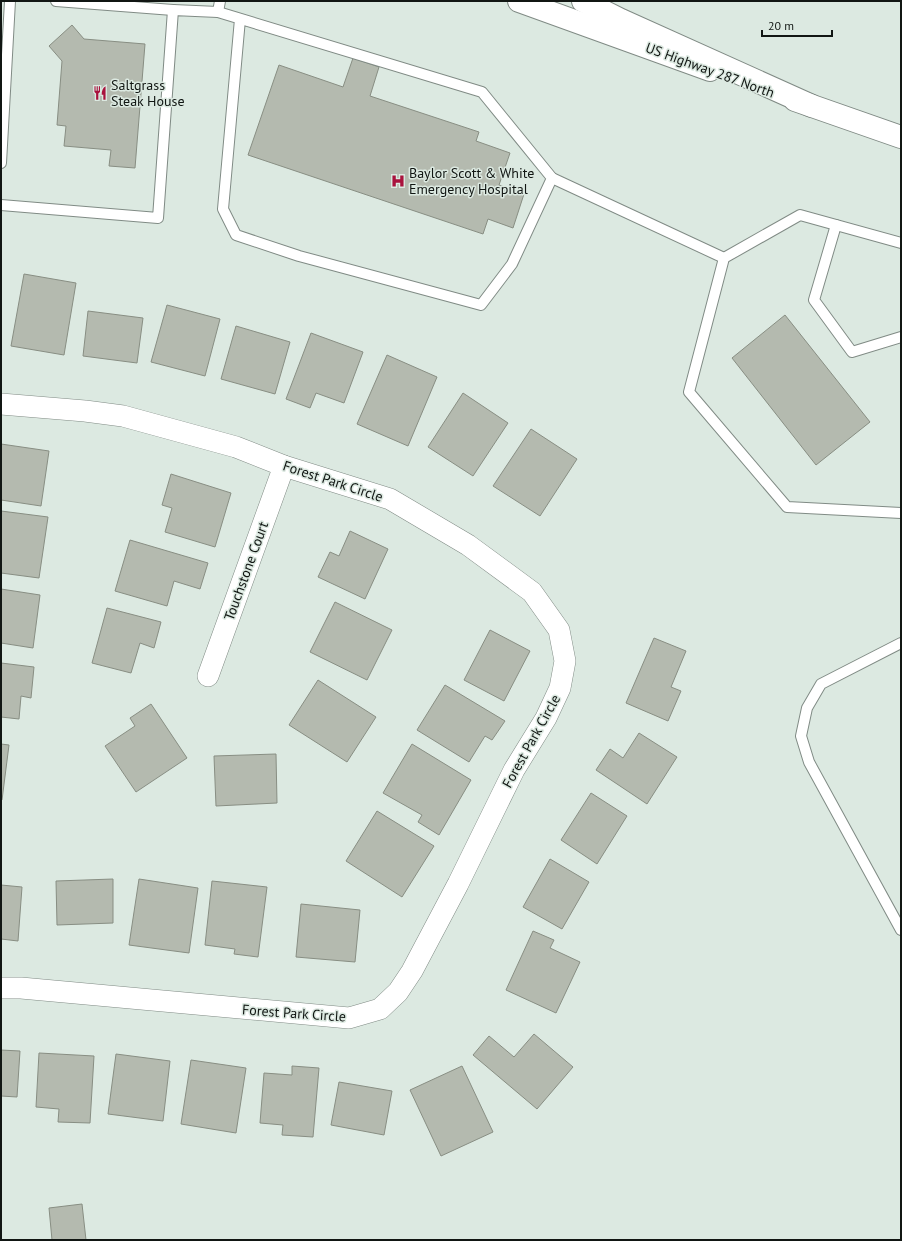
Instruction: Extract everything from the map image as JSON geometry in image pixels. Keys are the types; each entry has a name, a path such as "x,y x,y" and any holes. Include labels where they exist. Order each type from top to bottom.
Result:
{"main road":[{"name":"US Highway 287 North","path":"519,1 901,137"},
{"path":"583,1 621,20 812,106"}],"street":[{"name":"Forest Park Circle","path":"1,404 85,411 123,416 236,447 284,466 390,499 468,545 532,592 559,630 565,661 560,688 546,718 514,770 458,884 412,971 398,992 380,1009 348,1018 21,988 1,988"},
{"name":"Touchstone Court","path":"208,676 284,466"}],"lane":[{"path":"1,163 10,1"},
{"path":"56,1 218,12 482,92 552,178 724,258"},
{"path":"218,12 220,1"},
{"path":"1,205 158,218 173,10"},
{"path":"240,19 223,209 236,236 299,256 481,305 512,264 552,178"},
{"path":"901,243 800,215 724,258 689,392 787,507 901,513"},
{"path":"836,225 814,300 852,352 901,337"},
{"path":"901,643 821,684 807,708 800,736 809,762 901,930"}],"building":[{"name":"Saltgrass Steak House","path":"72,25 84,39 145,44 135,168 109,166 111,150 64,146 66,126 57,125 62,61 49,46"},
{"name":"Baylor Scott & White Emergency Hospital","path":"353,58 379,67 370,96 479,132 476,141 510,153 499,185 524,194 513,228 488,219 483,234 248,155 279,65 343,87"},
{"path":"24,274 76,283 64,355 11,346"},
{"path":"167,305 220,319 205,376 151,362"},
{"path":"88,311 143,318 137,363 83,356"},
{"path":"785,315 870,422 816,465 732,358"},
{"path":"236,326 290,342 275,394 221,379"},
{"path":"311,333 363,352 344,403 316,393 310,408 286,399"},
{"path":"387,355 437,377 408,446 357,424"},
{"path":"463,393 508,423 473,476 428,447"},
{"path":"531,429 577,459 540,516 493,486"},
{"path":"1,444 49,451 41,506 1,500"},
{"path":"171,474 231,493 215,547 165,532 172,508 162,505"},
{"path":"1,511 48,517 39,578 1,573"},
{"path":"350,531 388,549 365,599 318,577 330,552 339,556"},
{"path":"130,540 208,563 200,589 174,581 167,606 115,591"},
{"path":"1,589 40,595 33,648 1,643"},
{"path":"335,602 392,630 367,680 310,652"},
{"path":"107,608 161,622 154,648 140,643 131,673 92,663"},
{"path":"490,630 530,651 504,701 464,680"},
{"path":"654,638 686,651 671,687 681,691 668,721 626,703"},
{"path":"1,663 34,667 31,698 21,696 19,719 1,717"},
{"path":"318,680 376,717 347,762 289,725"},
{"path":"445,685 505,721 492,740 485,736 469,762 417,730"},
{"path":"151,704 187,758 136,792 105,746 135,726 130,718"},
{"path":"639,733 677,757 647,804 596,770 610,749 623,758"},
{"path":"1,744 9,745 2,800 1,800"},
{"path":"412,744 471,780 439,835 418,822 422,815 383,793"},
{"path":"276,754 277,803 216,806 214,756"},
{"path":"591,793 627,816 597,864 561,840"},
{"path":"377,811 434,846 402,897 346,861"},
{"path":"550,859 589,882 562,929 523,907"},
{"path":"113,879 113,923 57,925 56,881"},
{"path":"139,879 198,888 189,953 129,945"},
{"path":"212,881 267,887 258,957 234,954 235,949 205,945"},
{"path":"1,885 22,887 18,941 1,939"},
{"path":"301,904 360,910 355,962 296,957"},
{"path":"533,931 554,940 550,948 580,962 556,1013 506,990"},
{"path":"534,1034 573,1067 537,1109 473,1055 489,1036 514,1057"},
{"path":"1,1050 20,1051 17,1097 1,1096"},
{"path":"39,1053 94,1056 90,1123 58,1122 59,1109 36,1107"},
{"path":"116,1054 170,1061 163,1121 108,1114"},
{"path":"191,1060 246,1068 236,1133 181,1124"},
{"path":"292,1066 319,1068 313,1137 282,1135 283,1125 260,1123 264,1073 292,1075"},
{"path":"462,1066 493,1132 441,1156 410,1090"},
{"path":"339,1082 392,1091 384,1135 331,1125"},
{"path":"82,1204 86,1240 52,1240 49,1208"}],"place":[{"name":"Saltgrass Steak House","path":"100,93"},
{"name":"Baylor Scott & White Emergency Hospital","path":"398,181"}]}
